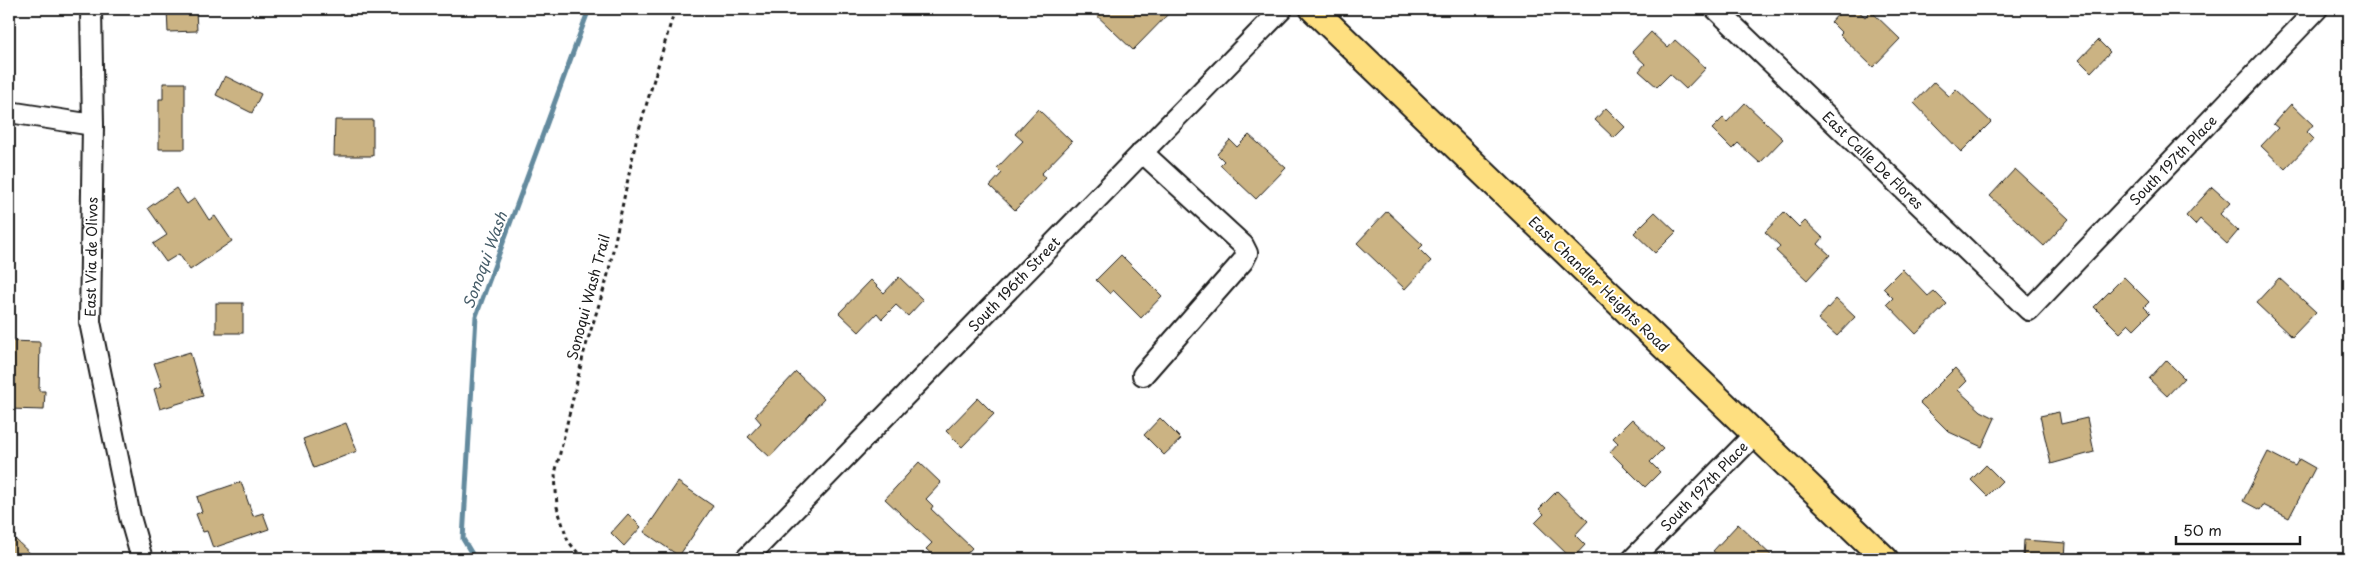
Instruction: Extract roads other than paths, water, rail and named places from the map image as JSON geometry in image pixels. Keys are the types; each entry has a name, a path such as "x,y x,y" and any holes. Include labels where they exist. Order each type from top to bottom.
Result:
{"main road":[{"name":"East Chandler Heights Road","path":"1313,9 1886,559"}],"street":[{"name":"East Via de Olivos","path":"91,9 90,322 130,517 142,559"},
{"name":"South 196th Street","path":"746,559 1282,9"},
{"name":"East Calle De Flores","path":"1716,9 2030,310"},
{"name":"South 197th Place","path":"2030,310 2317,9"},
{"path":"9,112 92,125"},
{"path":"1142,152 1243,245 1247,253 1143,375"},
{"name":"South 197th Place","path":"1635,559 1755,434"}],"waterway":[{"name":"Sonoqui Wash","path":"475,559 463,539 476,316 589,9"}]}
